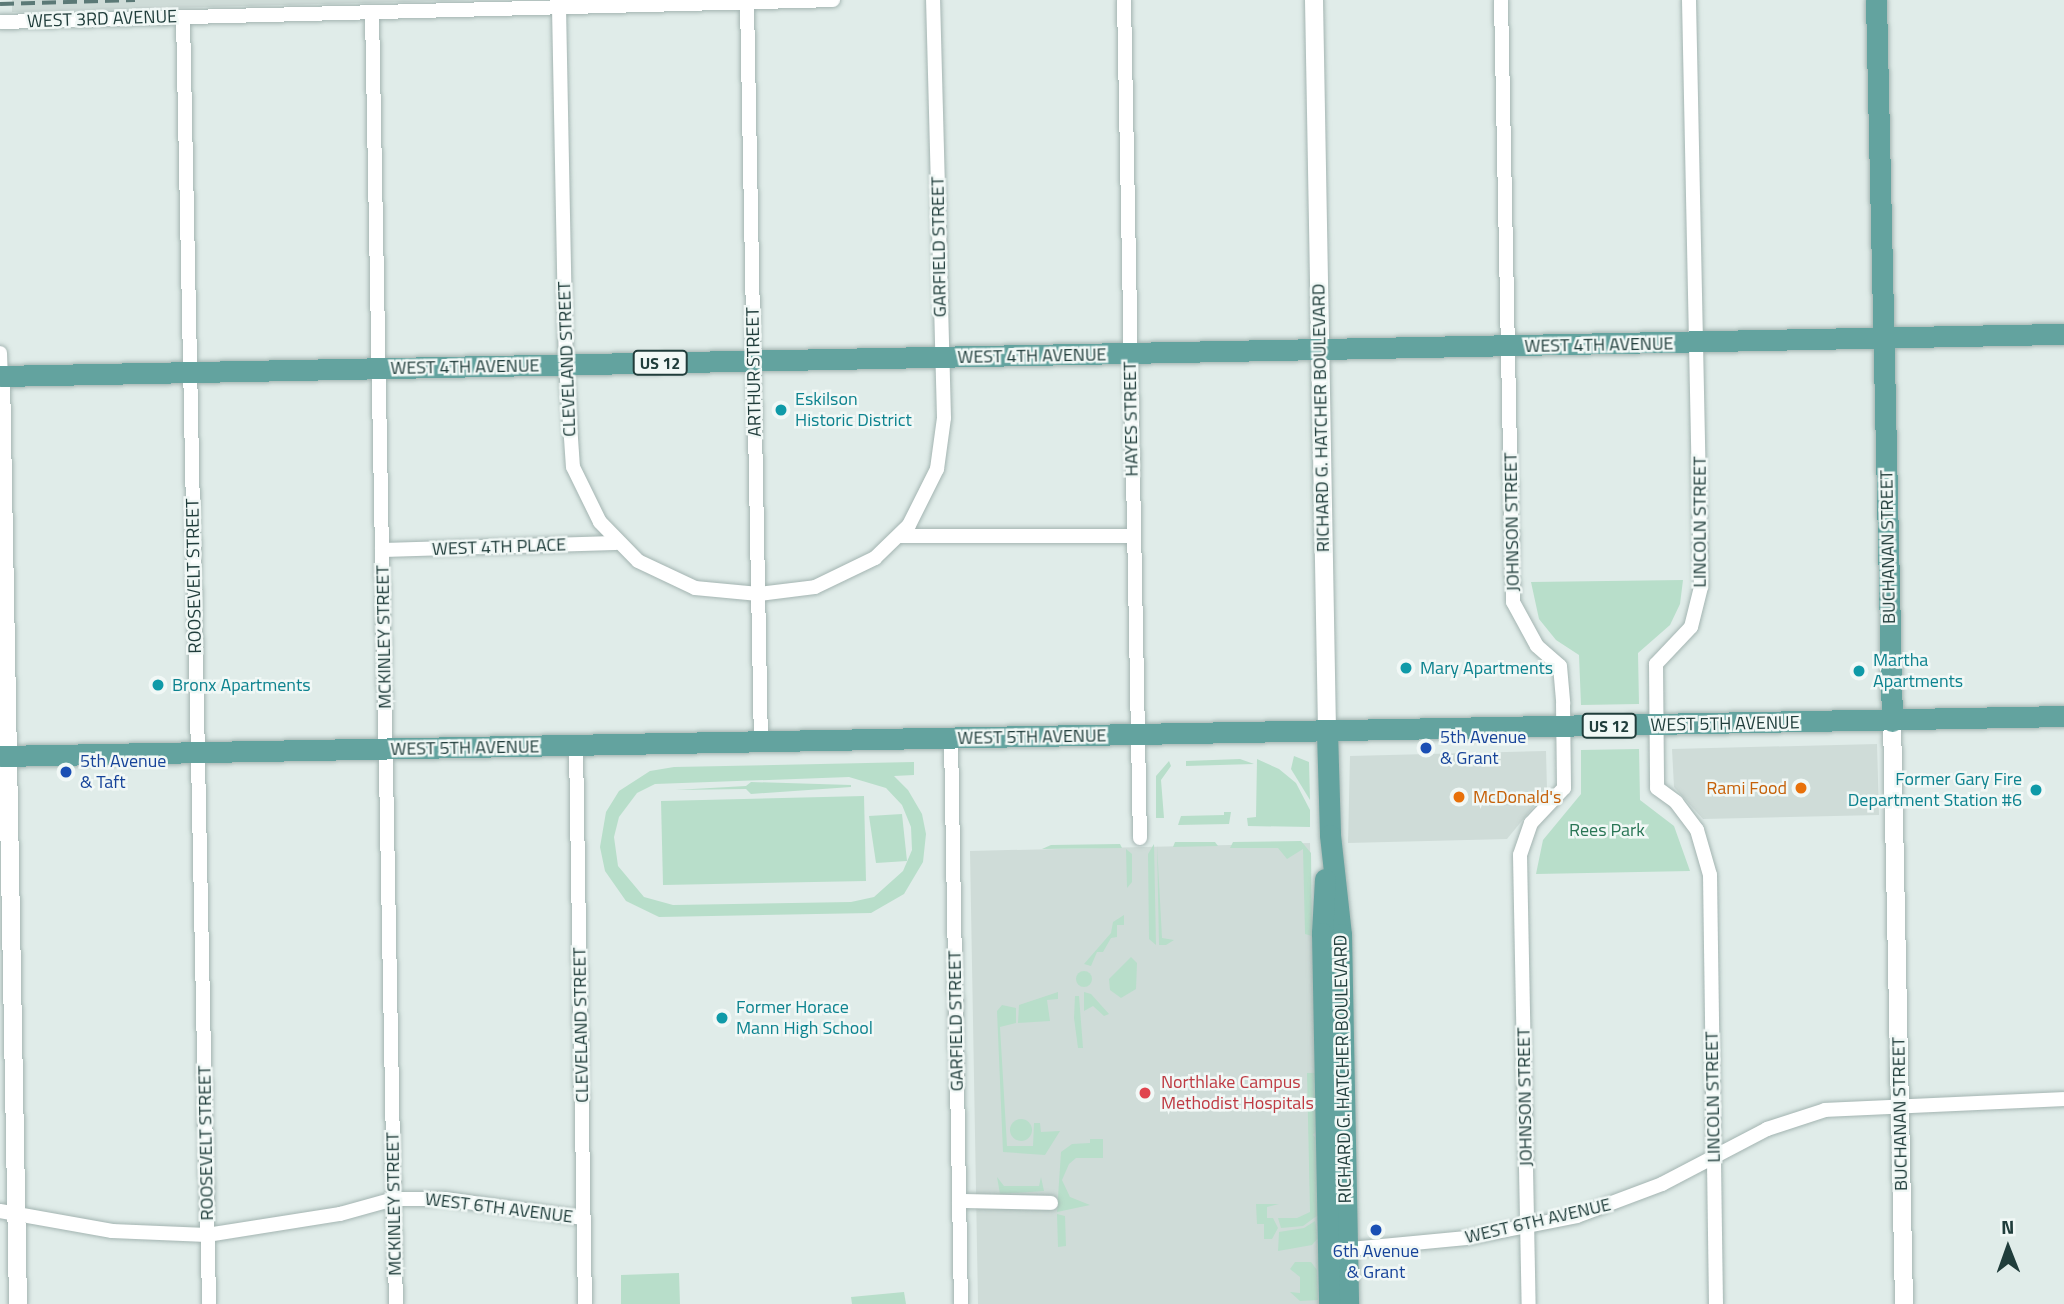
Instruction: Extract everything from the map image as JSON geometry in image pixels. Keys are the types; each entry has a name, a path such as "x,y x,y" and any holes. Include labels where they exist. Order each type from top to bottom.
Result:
{"main road":[{"name":"BUCHANAN STREET","path":"1876,0 1892,721"},
{"name":"WEST 4TH AVENUE","path":"0,376 2064,334"},
{"name":"WEST 5TH AVENUE","path":"4,756 2064,716"},
{"name":"RICHARD G. HATCHER BOULEVARD","path":"1327,732 1330,835 1341,934 1333,1039 1338,1250 1348,1304"},
{"name":"RICHARD G. HATCHER BOULEVARD","path":"1329,1304 1338,1250"}],"street":[{"name":"WEST 3RD AVENUE","path":"0,22 833,0"},
{"name":"GARFIELD STREET","path":"758,594 835,581 875,558 901,536 920,508 937,469 943,433 933,0"},
{"name":"HAYES STREET","path":"1124,0 1140,838"},
{"name":"RICHARD G. HATCHER BOULEVARD","path":"1314,0 1327,732"},
{"name":"JOHNSON STREET","path":"1501,0 1513,602 1537,646 1560,666 1564,727 1562,792 1537,813 1520,855 1529,1304"},
{"name":"LINCOLN STREET","path":"1689,0 1701,587 1691,627 1656,664 1657,788 1676,802 1697,830 1710,876 1716,1304"},
{"name":"ARTHUR STREET","path":"747,2 761,742"},
{"name":"CLEVELAND STREET","path":"559,7 566,365 573,467 586,499 616,543 672,580 715,592 758,594"},
{"name":"MCKINLEY STREET","path":"372,12 396,1304"},
{"name":"ROOSEVELT STREET","path":"183,17 209,1304"},
{"path":"0,353 8,1214 18,1304"},
{"path":"901,536 1133,536"},
{"name":"WEST 4TH PLACE","path":"382,550 616,543"},
{"name":"BUCHANAN STREET","path":"1892,721 1904,1304"},
{"name":"GARFIELD STREET","path":"951,739 961,1304"},
{"name":"CLEVELAND STREET","path":"576,746 585,1304"},
{"name":"WEST 6TH AVENUE","path":"1338,1250 1455,1240 1527,1227 1619,1203 1806,1114 1900,1104 2064,1100"},
{"name":"WEST 6TH AVENUE","path":"8,1214 112,1231 207,1235 340,1214 394,1199 445,1199 584,1218"},
{"path":"959,1201 1051,1203"}],"shaded area":[{"path":"12,0 484,0 12,12"},
{"path":"1877,744 1879,815 1703,819 1674,787 1672,749"},
{"path":"1546,751 1547,790 1507,839 1348,843 1350,756"},
{"name":"Northlake Campus Methodist Hospitals","path":"1310,843 1320,1304 978,1304 970,851"}],"green space":[{"path":"1683,580 1680,604 1670,625 1638,653 1639,704 1581,705 1579,655 1556,640 1539,619 1531,582"},
{"name":"Rees Park","path":"1639,749 1640,800 1674,826 1690,871 1536,874 1543,840 1581,794 1581,750"},
{"path":"1294,756 1309,762 1310,800 1291,769"},
{"path":"1240,759 1254,764 1186,766 1186,761"},
{"path":"1257,759 1279,769 1296,783 1310,810 1310,827 1248,826 1247,818 1256,817"},
{"path":"1169,761 1171,766 1161,780 1164,818 1156,818 1156,776"},
{"path":"914,762 914,775 894,776 908,790 922,814 926,834 923,862 904,894 871,913 659,917 626,901 605,871 600,847 606,812 619,791 650,771 674,767","holes":["849,777 886,788 902,805 911,827 912,850 903,871 874,897 851,902 673,905 644,897 618,866 614,837 619,817 637,793 655,784"]},
{"path":"751,782 851,787 751,794 746,789 675,790 746,786"},
{"path":"864,796 866,881 663,885 661,801"},
{"path":"1224,812 1231,812 1229,824 1178,825 1181,816 1224,815"},
{"path":"902,814 907,861 876,863 869,816"},
{"path":"1301,841 1311,853 1312,936 1305,934 1303,849 1287,859 1278,848 1230,848 1233,842"},
{"path":"1175,842 1215,842 1218,846 1173,847"},
{"path":"1120,844 1122,848 1042,849 1051,845"},
{"path":"1154,844 1156,945 1149,939 1148,854"},
{"path":"1157,844 1162,938 1174,940 1166,945 1159,945"},
{"path":"1126,849 1132,854 1132,882 1127,888"},
{"path":"1124,915 1124,925 1117,925 1117,937 1111,938 1103,952 1097,952 1091,966 1084,964 1111,933 1113,922"},
{"path":"1131,957 1137,963 1136,989 1121,998 1110,990 1109,979"},
{"path":"1084,971 1090,973 1090,985 1084,987 1078,985 1076,979 1078,973"},
{"path":"1058,992 1058,999 1047,1000 1050,1021 1018,1023 1019,1005"},
{"path":"1084,992 1091,994 1109,1014 1104,1016 1093,1006 1084,1011"},
{"path":"1075,996 1079,996 1083,1048 1078,1048 1074,1018"},
{"path":"1002,1005 1016,1008 1016,1023 1000,1027 1007,1146 1033,1146 1034,1123 1040,1123 1041,1132 1060,1131 1045,1155 1003,1152 997,1011"},
{"path":"1307,1073 1315,1073 1316,1131 1313,1135 1317,1139 1318,1215 1303,1226 1281,1228 1278,1218 1297,1218 1310,1212"},
{"path":"1021,1119 1029,1122 1032,1130 1029,1138 1021,1141 1013,1138 1010,1130 1013,1122"},
{"path":"1090,1139 1103,1139 1103,1158 1076,1158 1069,1164 1062,1180 1070,1197 1090,1205 1057,1212 1061,1152 1072,1144 1090,1143"},
{"path":"997,1177 1004,1186 1039,1186 1041,1177 1044,1191 1000,1194"},
{"path":"1256,1204 1279,1204 1267,1207 1267,1218 1273,1218 1278,1228 1272,1239 1264,1239 1264,1224 1257,1224"},
{"path":"1057,1214 1065,1216 1066,1246 1058,1247"},
{"path":"1315,1221 1318,1238 1312,1245 1278,1251 1279,1232 1304,1228"},
{"path":"1295,1262 1311,1262 1317,1270 1318,1300 1300,1301 1290,1292 1300,1293 1300,1277 1290,1269"},
{"path":"679,1273 680,1304 621,1304 621,1275"},
{"path":"904,1292 906,1304 852,1304 851,1297"}],"railway":[{"path":"0,4 135,0"}],"place":[{"name":"Eskilson Historic District","path":"781,410"},
{"name":"Mary Apartments","path":"1406,668"},
{"name":"Martha Apartments","path":"1859,671"},
{"name":"Bronx Apartments","path":"158,685"},
{"name":"5th Avenue & Grant","path":"1426,748"},
{"name":"5th Avenue & Taft","path":"66,772"},
{"name":"Rami Food","path":"1801,788"},
{"name":"Former Gary Fire Department Station #6","path":"2036,790"},
{"name":"McDonald's","path":"1459,797"},
{"name":"Former Horace Mann High School","path":"722,1018"},
{"name":"Northlake Campus Methodist Hospitals","path":"1145,1093"},
{"name":"6th Avenue & Grant","path":"1376,1230"}]}
